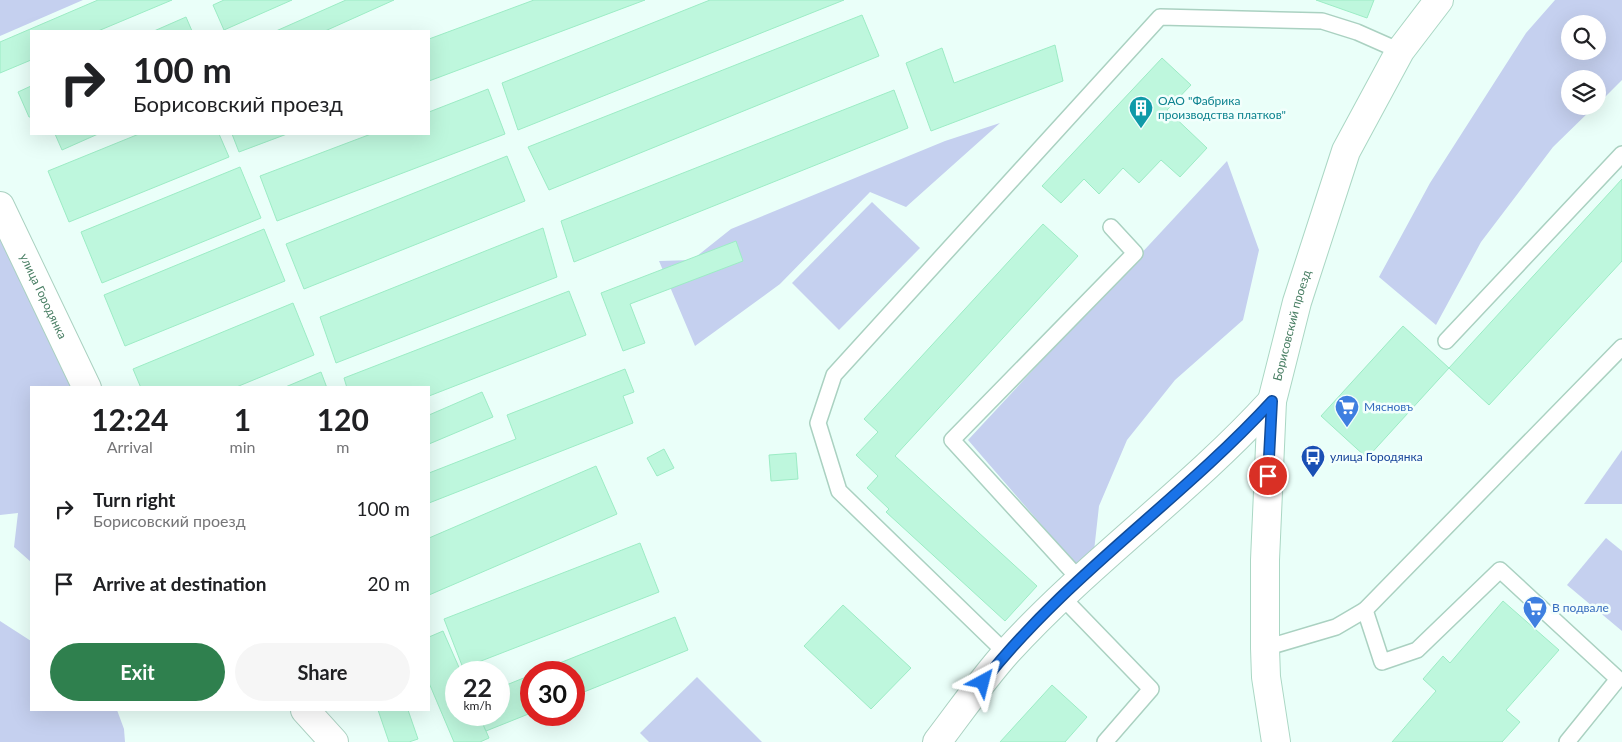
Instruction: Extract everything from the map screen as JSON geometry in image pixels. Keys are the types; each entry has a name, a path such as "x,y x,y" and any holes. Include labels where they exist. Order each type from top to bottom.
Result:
{"street":[{"name":"Борисовский проезд","path":"1276,742 1266,677 1265,648 1265,560 1272,401 1297,302 1346,151 1400,51 1439,0"},
{"name":"улица Городянка","path":"0,206 86,386"},
{"path":"937,742 1006,653 1071,589 1242,434 1272,401"},
{"path":"307,711 334,742"}],"lane":[{"path":"1006,653 839,491 818,423 834,375 1160,17 1322,21 1357,32 1400,51"},
{"path":"1446,341 1622,154"},
{"path":"1105,742 1151,689 952,440 1135,253 1111,227"},
{"path":"1265,648 1336,626 1365,610 1622,347"},
{"path":"1365,610 1382,662 1416,650 1500,570 1618,679 1566,742"}],"shaded area":[{"path":"0,0 83,0 0,36"},
{"path":"1555,0 1622,0 1622,80 1606,96 1606,70 1561,70 1561,115 1586,115 1553,147 1481,242 1436,325 1379,277 1430,183 1526,33"},
{"path":"1000,123 906,207 870,192 780,284 695,346 659,261 692,260 731,229 945,141"},
{"path":"1227,161 1259,250 1243,320 1175,380 1127,440 1099,506 1094,551 1077,566 968,440"},
{"path":"872,202 920,248 839,330 792,283"},
{"path":"0,223 75,386 30,386 30,561 14,547 18,513 0,515"},
{"path":"1622,450 1622,504 1584,504"},
{"path":"1606,538 1622,551 1622,631 1567,585"},
{"path":"0,621 30,640 30,711 117,711 124,729 125,742 0,742"},
{"path":"697,677 762,742 649,742 640,733"}],"building":[{"path":"98,0 172,0 100,30 30,30 30,60 0,73 0,42"},
{"path":"224,0 292,0 224,30 213,5"},
{"path":"346,0 394,0 327,30 278,30"},
{"path":"534,0 645,0 430,81 430,39"},
{"path":"710,0 844,0 518,130 502,83"},
{"path":"1316,0 1374,0 1367,18"},
{"path":"862,15 879,56 549,190 528,147"},
{"path":"186,17 192,30 156,30"},
{"path":"1055,45 1063,81 931,131 906,63 942,48 954,83"},
{"name":"ОАО \"Фабрика производства платков\"","path":"1162,58 1191,85 1167,110 1207,148 1180,177 1161,160 1139,183 1123,168 1099,194 1084,179 1061,203 1042,186"},
{"path":"30,86 30,117 29,117 18,92"},
{"path":"488,89 505,134 277,221 260,176 368,135 430,135 430,112"},
{"path":"894,90 908,128 574,262 561,221"},
{"path":"55,135 96,135 62,150"},
{"path":"137,135 219,135 229,157 69,222 48,171"},
{"path":"232,135 284,135 239,152"},
{"path":"507,156 525,201 304,289 286,244"},
{"path":"240,167 261,218 102,283 81,232"},
{"path":"1622,179 1622,261 1489,405 1449,368"},
{"path":"1043,224 1078,256 895,456 1037,586 1005,621 886,512 889,509 867,488 878,476 856,455 878,432 864,419"},
{"path":"543,228 557,277 336,363 320,317"},
{"path":"264,229 285,281 125,346 104,295"},
{"path":"736,241 743,261 630,304 645,343 623,351 601,293"},
{"path":"569,291 586,335 430,396 430,386 346,386 344,378"},
{"path":"293,303 314,355 239,386 140,386 133,369"},
{"path":"1403,326 1449,368 1367,458 1321,416"},
{"path":"625,369 634,392 623,396 633,423 430,503 430,473 516,439 507,415"},
{"path":"321,372 326,386 288,386"},
{"path":"482,392 493,417 430,444 430,415"},
{"path":"664,449 674,468 657,476 647,458"},
{"path":"796,453 798,479 771,481 769,455"},
{"path":"596,466 617,514 430,595 430,538"},
{"path":"640,543 659,592 481,661 460,661 444,619"},
{"path":"1503,601 1559,650 1506,710 1520,722 1502,742 1392,742 1436,691 1423,679 1443,656 1450,663"},
{"path":"843,605 911,668 871,709 804,646"},
{"path":"675,617 688,650 585,692 585,661 565,661"},
{"path":"443,631 456,661 445,661 445,721 430,685 430,637"},
{"path":"520,679 520,717 510,721 510,684"},
{"path":"1052,685 1087,717 1065,742 1000,742"},
{"path":"378,711 408,711 418,739 409,742 389,742"},
{"path":"447,726 484,726 489,738 480,742 454,742"},
{"path":"484,726 498,726 486,731"}],"place":[{"name":"ОАО \"Фабрика производства платков\"","path":"1141,129"},
{"name":"Мясновъ","path":"1347,428"},
{"name":"улица Городянка","path":"1313,478"},
{"name":"В подвале","path":"1535,629"}],"route":[{"path":"983,682 1006,653 1052,606 1242,434 1272,401 1268,476"}]}
